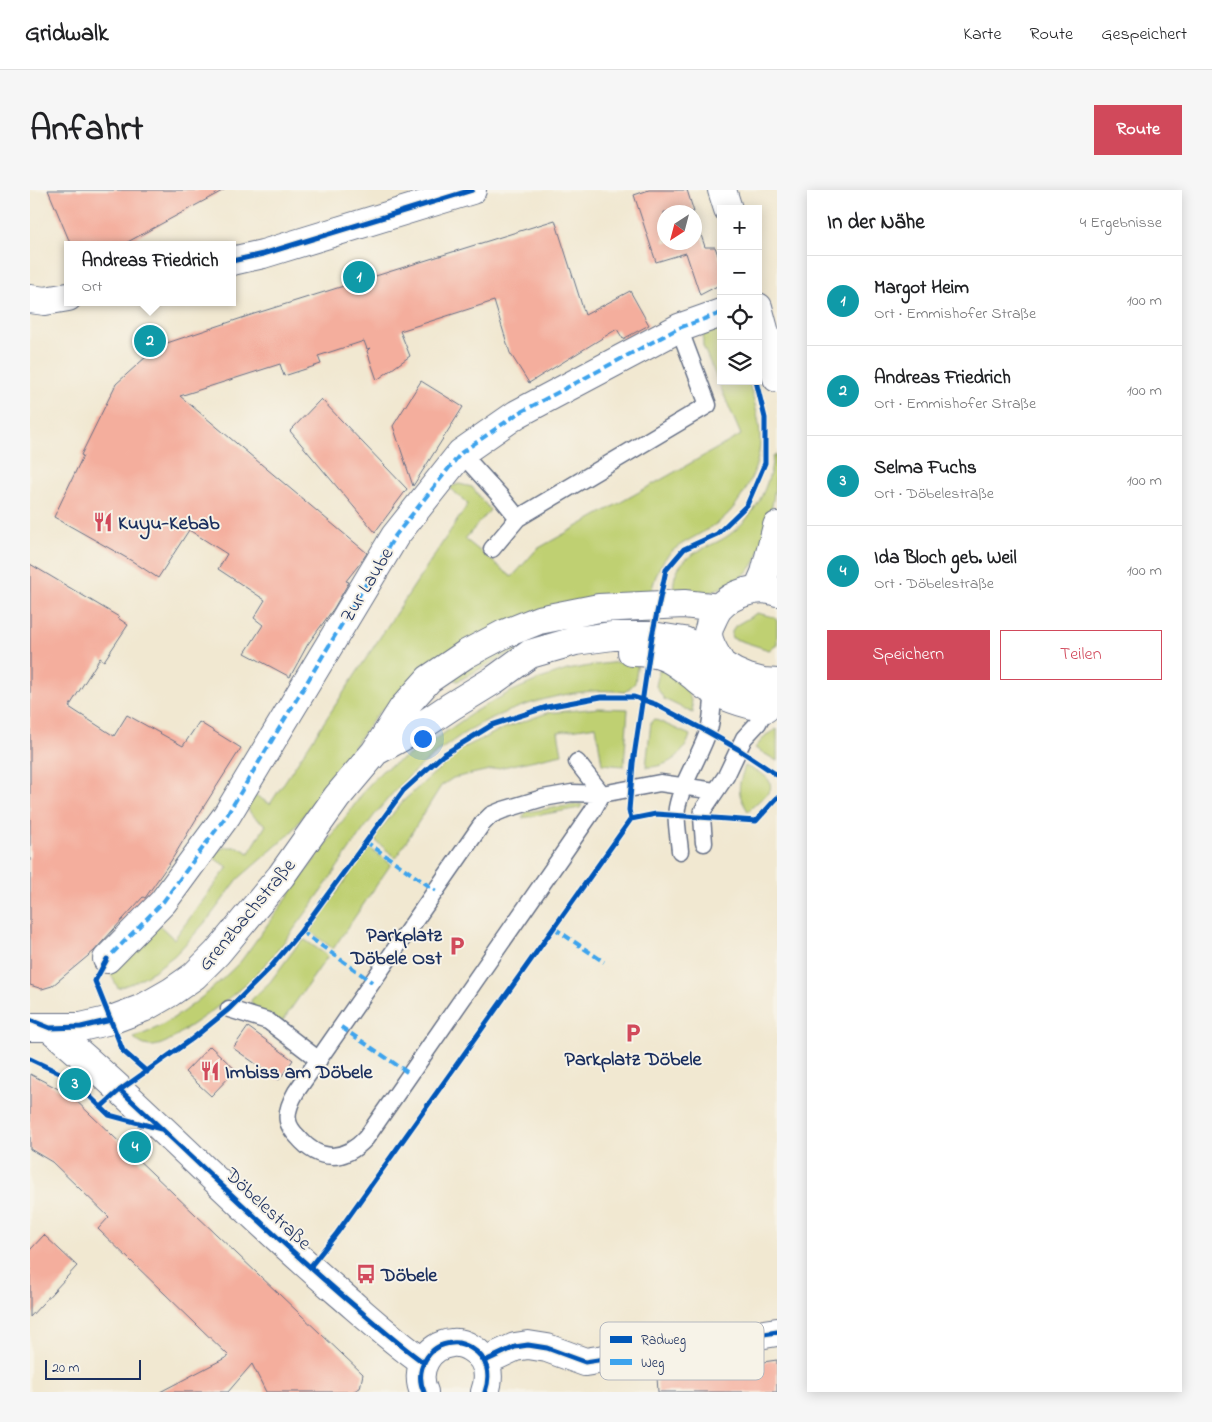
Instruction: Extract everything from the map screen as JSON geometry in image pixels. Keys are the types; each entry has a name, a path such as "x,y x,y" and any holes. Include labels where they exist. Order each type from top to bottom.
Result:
{"street":[{"path":"236,260 263,254 472,190"},
{"path":"722,190 727,205"},
{"path":"30,299 45,301 64,298"},
{"name":"Zur Laube","path":"107,959 163,902 227,815 395,536 461,453 517,414 679,328 717,315"},
{"path":"762,322 777,378"},
{"path":"715,691 722,665 711,646 708,633 714,617 719,608 730,599 741,594 768,590 764,573 777,526"},
{"name":"Grenzbachstraße","path":"37,1026 81,1027 120,1017 144,1008 172,992 194,976 217,953 281,876 337,797 375,752 403,708 430,679 466,654 504,634 539,620 599,608 684,604 719,608"},
{"name":"Grenzbachstraße","path":"375,752 420,727 494,680 530,654 575,641 613,636 652,636 684,641 734,672 763,682 773,692 748,705 731,699 706,686 664,655 650,652 620,652 578,658 494,680"},
{"name":"Döbelestraße","path":"37,1026 91,1063 310,1267 403,1348 424,1362"},
{"path":"764,1334 777,1332"},
{"path":"424,1392 421,1386 420,1374 424,1362 431,1352 442,1346 454,1343 466,1345 477,1352 485,1361 489,1382 485,1392"},
{"path":"485,1361 514,1347 528,1346 547,1348 585,1362 600,1360"}],"lane":[{"path":"492,550 518,518 708,405 679,328"},
{"path":"461,453 501,496 518,518"},
{"path":"680,851 677,809 684,787 708,732 715,691"},
{"path":"704,843 703,810 726,776 744,738 758,723 773,692"},
{"path":"578,762 602,794"},
{"path":"602,794 592,812 366,1138 357,1148 342,1155 316,1154 304,1145 294,1134 288,1121 290,1103 296,1092 482,824 491,816 502,810 542,798 572,793 602,794 660,783 715,791"},
{"path":"229,1009 268,1021 319,1060"}],"green space":[{"path":"717,323 717,379 703,346 703,336 712,325"},
{"path":"720,385 750,385 760,431 757,461 748,486 734,507 716,524 674,549 667,556 655,577 651,593 631,594 404,688 375,717 291,833 238,879 209,918 175,955 154,971 135,982 118,988 110,973 136,951 158,924 174,939 228,867 212,857 218,850 226,847 238,847 249,853 266,825 252,815 248,809 250,792 270,804 468,504 449,487 459,484 472,487 490,510 465,539 512,577 537,549 741,435"},
{"path":"776,455 775,488 769,520 763,541 750,569 739,578 710,592 693,596 673,596 675,576 684,561 698,551 729,535 753,510 764,490 773,457"},
{"path":"757,613 774,617 777,621 777,645 769,650 732,638 731,634 735,626"},
{"path":"647,615 645,626 504,656 460,680 457,681 451,677 471,663 551,627"},
{"path":"638,661 635,683 625,692 591,691 574,693 522,706 481,724 443,748 418,768 383,805 288,938 252,979 219,1006 162,1044 148,1046 134,1038 162,1025 194,1004 241,961 368,786 382,771 440,736 477,710 510,692 567,670"},
{"path":"660,666 687,690 693,713 664,699 656,686"},
{"path":"599,708 628,709 624,766 602,764 596,726 558,732 562,754 453,778 441,786 396,858 376,841 375,836 402,802 461,749 500,730 547,713"},
{"path":"654,719 690,735 684,749 674,759 661,765 646,767 651,722"},
{"path":"777,729 777,761 755,748 766,735"},
{"path":"745,766 767,778 771,786 770,791 748,811 741,799 739,789"},
{"path":"582,805 580,808 522,818 526,812"},
{"path":"368,847 391,864 333,949 310,931"},
{"path":"305,940 328,956 281,1023 269,1014 253,1008 251,1000 270,982 299,943"}],"building":[{"path":"48,190 224,190 129,241 69,241"},
{"path":"649,190 687,190 692,205 657,205 657,250 702,250 702,238 705,247 715,247 717,252 717,286 700,295 686,253 656,262 634,195"},
{"path":"555,220 585,315 630,291 649,325 623,339 617,329 529,383 510,353 494,301 400,331 410,356 377,380 367,351 370,348 367,349 364,341 318,356 321,364 284,376 280,364 180,396 367,553 346,581 349,582 334,608 308,644 290,677 245,653 263,625 254,618 265,600 218,569 227,554 189,530 158,578 132,561 54,517 83,456 81,455 116,384 158,346"},
{"path":"421,381 463,407 413,486 393,426"},
{"path":"321,399 407,489 375,532 290,431"},
{"path":"30,564 119,617 128,625 104,661 100,658 69,707 114,736 127,715 183,746 199,722 241,748 171,861 145,898 143,897 94,951 52,986 42,989 30,985"},
{"path":"248,1027 293,1060 279,1080 233,1048"},
{"name":"Imbiss am Döbele","path":"210,1046 236,1070 211,1096 185,1072"},
{"path":"30,1074 70,1095 363,1374 360,1388 352,1392 266,1392 252,1364 228,1392 160,1392 229,1356 98,1229 109,1217 52,1162 30,1149"},
{"path":"44,1235 77,1266 30,1317 30,1250"},
{"path":"777,1360 777,1392 658,1392 657,1380 764,1380 764,1362"}],"marked path":[{"path":"105,963 163,902 227,815 395,536 461,453 517,414 679,328 717,314"},
{"path":"365,841 436,891"},
{"path":"554,928 604,962"},
{"path":"301,931 372,982"},
{"path":"341,1027 410,1074"}],"cycle path":[{"path":"236,260 263,254 472,190"},
{"path":"631,819 629,810 633,763 652,636 666,570 684,549 717,534 747,505 765,463 765,418 757,385"},
{"path":"101,1107 120,1090 192,1039 229,1009 269,969 301,931 403,791 443,755 492,725 547,707 601,697 634,697 655,704 708,732 777,775"},
{"path":"310,1267 337,1233 631,819 656,814 756,821 777,798"},
{"path":"107,959 95,981 123,1051 147,1072"},
{"path":"30,1020 50,1028 81,1027 111,1020"},
{"path":"30,1059 66,1076 109,1115 161,1129"},
{"path":"120,1090 315,1272 423,1362"},
{"path":"764,1334 777,1332"},
{"path":"424,1392 421,1384 421,1375 425,1360 436,1348 455,1343 471,1348 481,1357 488,1373 485,1392"},
{"path":"485,1361 515,1347 528,1345 547,1348 585,1362 600,1360"}],"place":[{"name":"Margot Heim","path":"359,277"},
{"name":"Andreas Friedrich","path":"150,341"},
{"name":"Kuyu-Kebab","path":"103,522"},
{"name":"Parkplatz Döbele Ost","path":"457,946"},
{"name":"Parkplatz Döbele","path":"633,1033"},
{"name":"Imbiss am Döbele","path":"210,1071"},
{"name":"Selma Fuchs","path":"75,1084"},
{"name":"Ida Bloch geb. Weil","path":"135,1147"},
{"name":"Döbele","path":"366,1274"}]}
